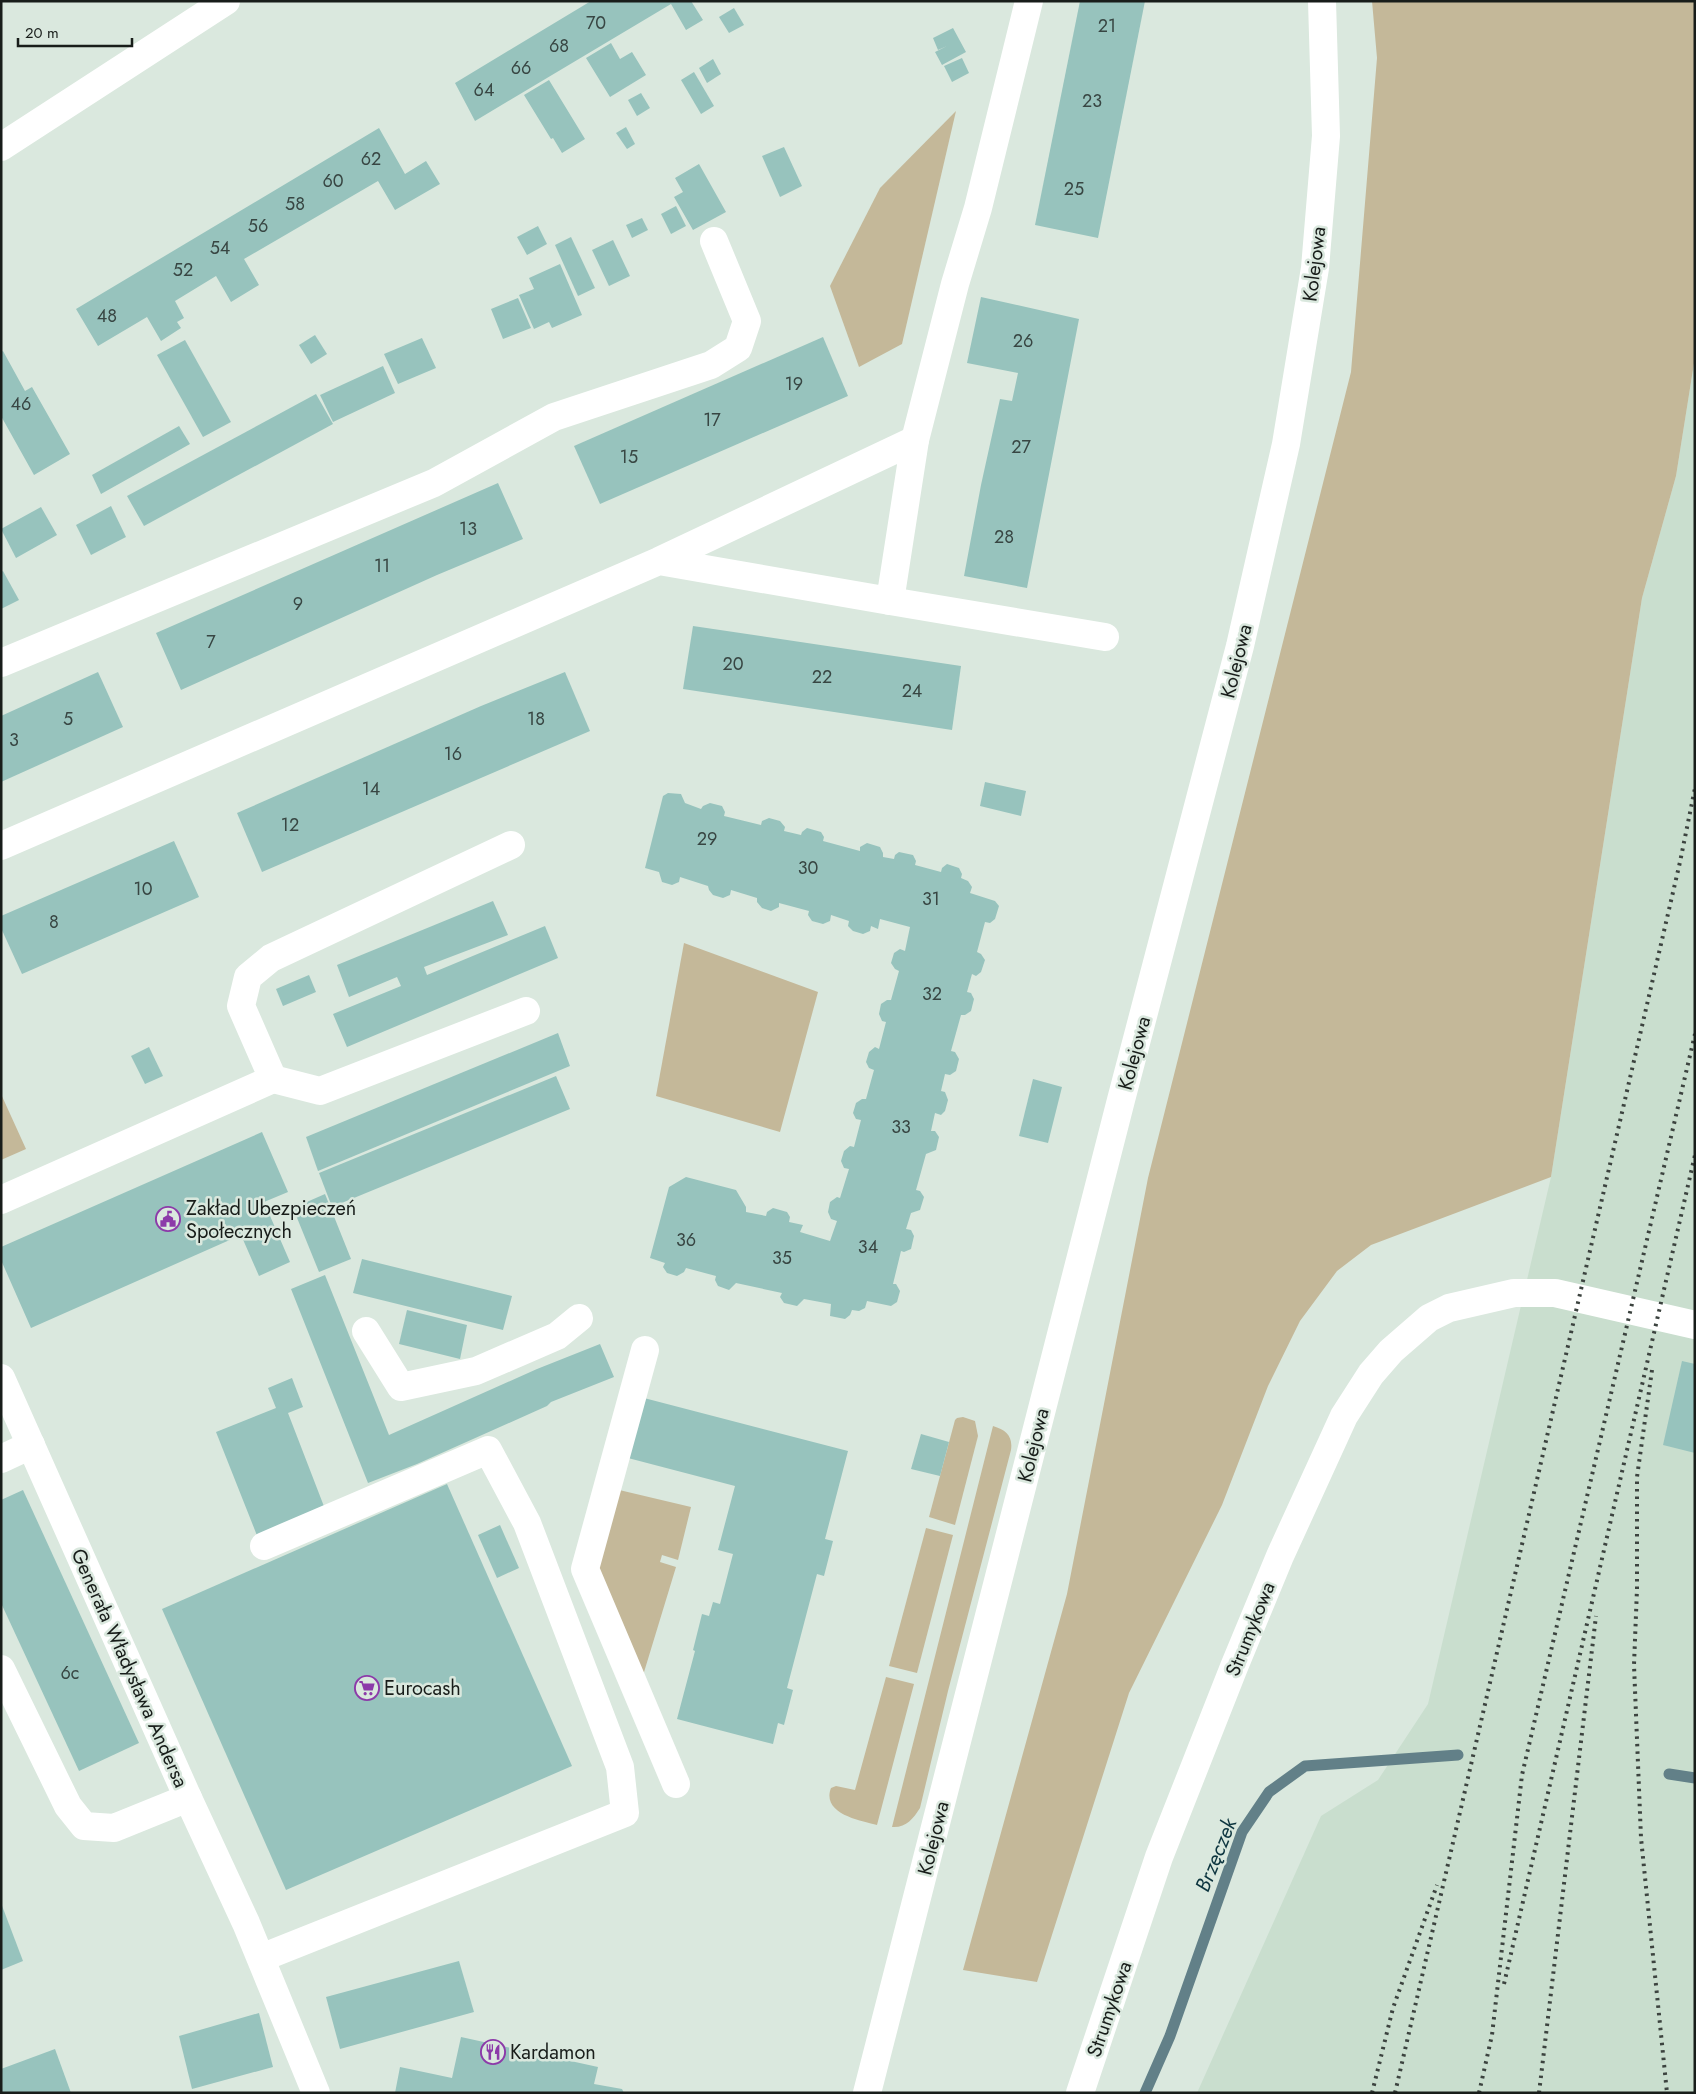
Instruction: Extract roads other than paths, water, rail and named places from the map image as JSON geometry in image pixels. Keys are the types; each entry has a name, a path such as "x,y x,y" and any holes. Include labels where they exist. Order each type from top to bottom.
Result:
{"street":[{"path":"1,146 226,1"},
{"path":"890,601 915,440 955,284 978,208 1029,1"},
{"name":"Kolejowa","path":"867,2093 1240,646 1286,444 1315,268 1326,136 1322,1"},
{"path":"1,663 434,482 554,417 711,365 738,348 747,321 714,241"},
{"path":"1,846 659,561 915,440"},
{"path":"659,561 1105,637"},
{"path":"273,1079 241,1006 248,977 271,958 511,845"},
{"path":"1,1200 273,1079 320,1091 526,1011"},
{"name":"Strumykowa","path":"1080,2093 1159,1857 1189,1779 1280,1556 1344,1416 1371,1374 1391,1351 1429,1318 1448,1308 1505,1294 1555,1293 1695,1326"},
{"path":"366,1331 401,1387 476,1371 556,1336 579,1318"},
{"path":"644,1350 585,1569 676,1784"},
{"name":"Generała Władysława Andersa","path":"1,1378 261,1958 316,2093"},
{"path":"1,1459 30,1445"},
{"path":"261,1958 625,1813 620,1767 527,1523 488,1450 264,1546"},
{"path":"1,1669 68,1806 84,1826 114,1828 188,1798"}],"waterway":[{"name":"Brzęczek","path":"1145,2093 1170,2036 1242,1832 1269,1792 1305,1766 1458,1755"},
{"name":"Brzęczek","path":"1669,1774 1695,1778"}],"railway":[{"path":"1395,2093 1680,862 1695,788"},
{"path":"1479,2093 1492,2035 1522,1775 1695,1034"},
{"path":"1504,1984 1695,1155"},
{"path":"1652,1370 1637,1477 1637,1589 1634,1665 1641,1838 1667,2093"},
{"path":"1539,2093 1596,1616"},
{"path":"1372,2093 1393,2008 1437,1885"}],"place":[{"name":"Zakład Ubezpieczeń Społecznych","path":"168,1219"},
{"name":"Eurocash","path":"367,1688"},
{"name":"Kardamon","path":"493,2052"}]}
